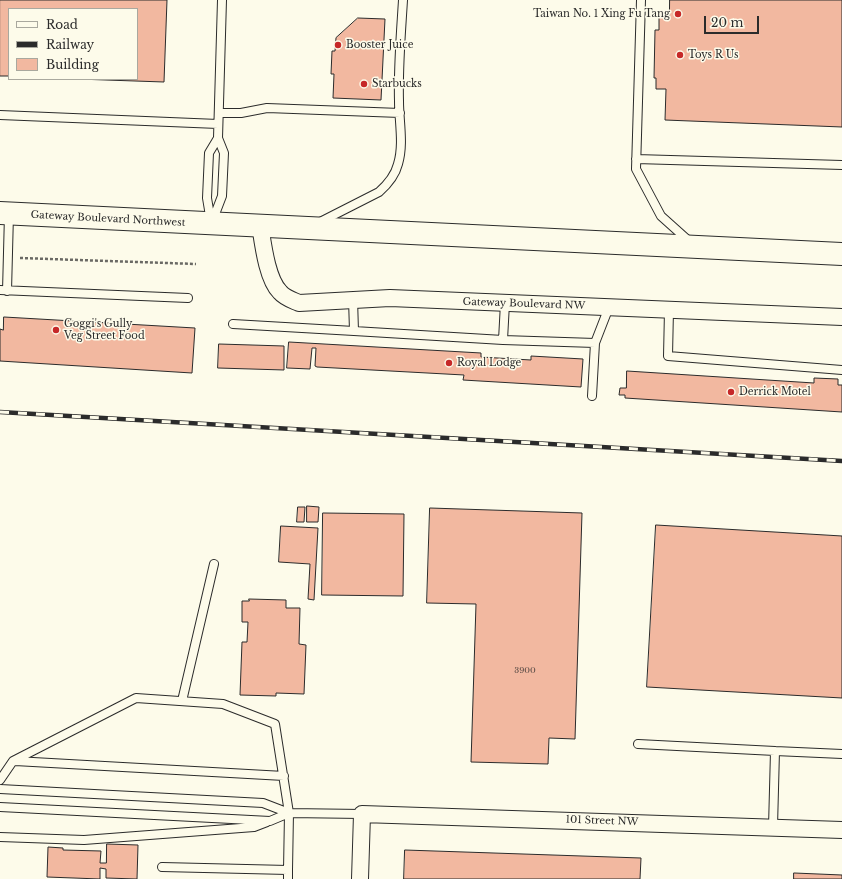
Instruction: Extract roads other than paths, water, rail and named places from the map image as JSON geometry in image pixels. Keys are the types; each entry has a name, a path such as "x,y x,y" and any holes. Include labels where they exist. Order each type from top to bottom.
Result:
{"highway":[{"name":"Gateway Boulevard Northwest","path":"4,213 214,224"},
{"path":"214,224 310,227 842,254"}],"street":[{"name":"Gateway Boulevard NW","path":"260,225 272,280 279,292 288,299 299,303 310,304 354,299 390,298 842,317"},
{"name":"101 Street NW","path":"362,814 842,830"},
{"path":"360,879 362,814"}],"lane":[{"path":"214,224 222,196 224,153 218,138 222,0"},
{"path":"310,227 369,198 387,185 396,172 400,153 399,101 403,0"},
{"path":"641,0 636,168 661,216 696,247"},
{"path":"218,113 241,113 267,108 400,113"},
{"path":"0,115 218,124"},
{"path":"214,224 207,198 209,152 218,138"},
{"path":"636,159 842,165"},
{"path":"4,213 8,257 3,291 188,298"},
{"path":"354,299 354,332"},
{"path":"503,340 505,303"},
{"path":"592,396 595,343 609,307"},
{"path":"669,310 668,356 842,370"},
{"path":"233,324 503,340 595,343"},
{"path":"182,701 214,564"},
{"path":"0,780 14,761 136,698 223,704 275,724 289,813 288,879"},
{"path":"638,744 842,754"},
{"path":"773,827 775,751"},
{"path":"14,761 284,776"},
{"path":"0,789 263,803 289,813 362,814"},
{"path":"0,807 270,821"},
{"path":"0,837 84,840 254,827 289,813"},
{"path":"162,867 288,870"}],"railway":[{"path":"0,412 842,461"}],"place":[{"name":"Taiwan No. 1 Xing Fu Tang","path":"678,14"},
{"name":"Booster Juice","path":"338,45"},
{"name":"Toys R Us","path":"680,55"},
{"name":"Starbucks","path":"364,84"},
{"name":"Goggi's Gully Veg Street Food","path":"56,330"},
{"name":"Royal Lodge","path":"449,363"},
{"name":"Derrick Motel","path":"731,392"}]}
